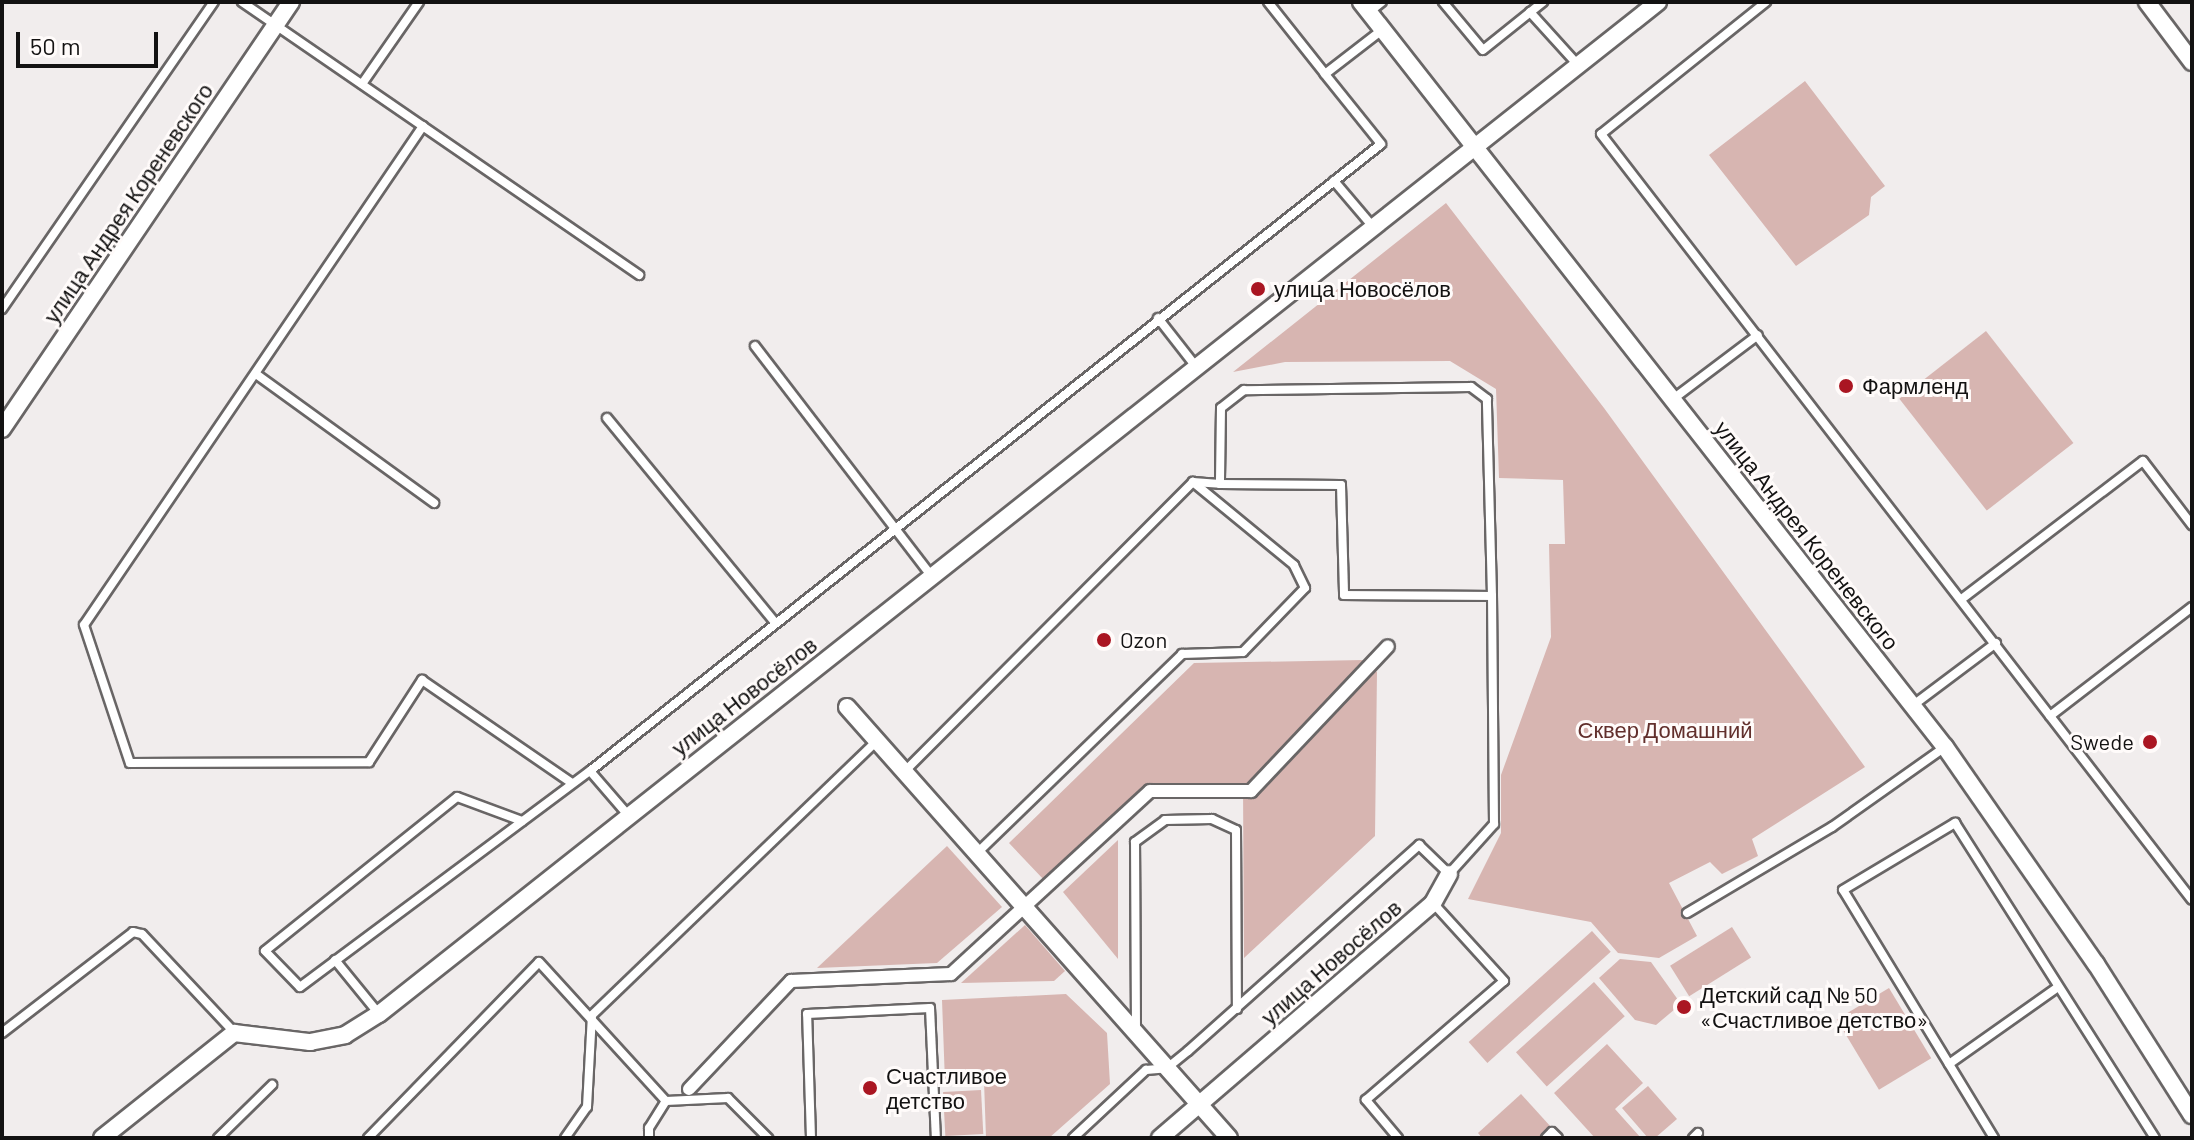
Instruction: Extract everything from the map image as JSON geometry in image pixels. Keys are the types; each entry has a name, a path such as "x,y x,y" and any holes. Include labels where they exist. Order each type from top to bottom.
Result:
{"street":[{"name":"улица Андрея Кореневского","path":"2,429 291,2"},
{"name":"улица Новосёлов","path":"234,1033 310,1042 345,1035 379,1014 1658,2"},
{"path":"2147,2 2192,62"},
{"name":"улица Андрея Кореневского","path":"1370,6 1382,30 1945,747 2096,964 2192,1115"},
{"path":"689,1089 791,981 951,974 1150,791 1251,791 1388,646"},
{"path":"847,707 1229,1138"},
{"name":"улица Новосёлов","path":"1160,1138 1433,903 1449,874"},
{"path":"102,1138 234,1033"}],"lane":[{"path":"2,309 214,2"},
{"path":"242,2 639,275"},
{"path":"362,84 419,2"},
{"path":"522,821 457,797 265,951 300,987 590,771 774,621 1381,144 1268,2"},
{"path":"1443,2 1483,50 1543,2"},
{"path":"1766,2 1601,134 1963,598 2192,900"},
{"path":"1530,12 1578,66"},
{"path":"1325,74 1382,30"},
{"path":"423,126 84,625 130,763 369,762 422,680 572,783"},
{"path":"1334,181 1374,228"},
{"path":"1158,318 1197,368"},
{"path":"1673,399 1758,335"},
{"path":"755,346 931,575"},
{"path":"256,374 434,503"},
{"path":"1073,1138 1146,1070 1167,1068 1237,1009 1419,845 1449,874 1494,824 1487,399 1471,387 1244,390 1221,408 1220,484"},
{"path":"607,418 774,621"},
{"path":"1963,598 2143,461 2192,525"},
{"path":"977,853 1182,654 1243,652 1305,588 1294,565 1193,482"},
{"path":"905,771 1193,482 1341,485 1344,595 1492,596"},
{"path":"2050,716 2192,607"},
{"path":"1912,706 1996,643"},
{"path":"565,1138 587,1107 592,1015 877,741"},
{"path":"1687,913 1832,827 1945,747"},
{"path":"590,771 628,815"},
{"path":"1136,1033 1135,842 1165,820 1212,819 1236,830 1237,1009"},
{"path":"1994,1138 1843,890 1955,823 2155,1138"},
{"path":"1398,1138 1366,1100 1504,981 1433,903"},
{"path":"2,1033 133,932 142,934 234,1033"},
{"path":"335,960 379,1014"},
{"path":"368,1138 539,962 592,1015 666,1101"},
{"path":"1949,1064 2058,987"},
{"path":"811,1138 807,1014 930,1008 936,1138"},
{"path":"218,1138 272,1085"},
{"path":"666,1101 728,1098 768,1138"},
{"path":"649,1138 649,1128 666,1101"},
{"path":"1546,1138 1552,1132 1558,1138"}],"green space":[{"path":"1805,81 1885,186 1871,197 1869,215 1796,266 1709,155"},
{"name":"Сквер Домашний","path":"1446,203 1604,408 1865,767 1752,839 1758,856 1722,874 1710,862 1669,883 1697,936 1659,958 1618,953 1591,922 1468,899 1501,833 1501,775 1551,637 1549,544 1565,544 1563,480 1499,478 1496,389 1450,361 1285,362 1233,372"},
{"path":"1986,331 2073,443 1987,511 1899,399"},
{"path":"1364,660 1377,672 1375,836 1244,958 1243,786 1147,788 1045,881 1009,843 1194,663"},
{"path":"1118,840 1118,959 1063,892"},
{"path":"947,846 1002,907 937,963 817,968"},
{"path":"1025,925 1065,971 1054,981 961,983"},
{"path":"1732,927 1751,958 1689,996 1670,966"},
{"path":"1592,931 1611,952 1487,1063 1469,1042"},
{"path":"1620,959 1651,962 1681,1004 1656,1025 1635,1020 1599,978"},
{"path":"1594,982 1625,1016 1547,1086 1516,1052"},
{"path":"1889,988 1931,1058 1879,1090 1837,1019"},
{"path":"1066,994 1107,1033 1110,1084 1049,1138 986,1138 984,1081 945,1082 942,1000"},
{"path":"1607,1044 1643,1083 1615,1109 1641,1138 1595,1138 1554,1093"},
{"path":"1648,1086 1677,1119 1655,1138 1648,1138 1622,1108"},
{"path":"981,1090 983,1134 945,1136 943,1092"},
{"path":"1521,1094 1551,1127 1539,1138 1482,1138 1478,1133"}],"place":[{"name":"улица Новосёлов","path":"1258,289"},
{"name":"Фармленд","path":"1846,386"},
{"name":"Ozon","path":"1104,640"},
{"name":"Swede","path":"2150,742"},
{"name":"Детский сад № 50 «Счастливое детство»","path":"1684,1007"},
{"name":"Счастливое детство","path":"870,1088"}]}
